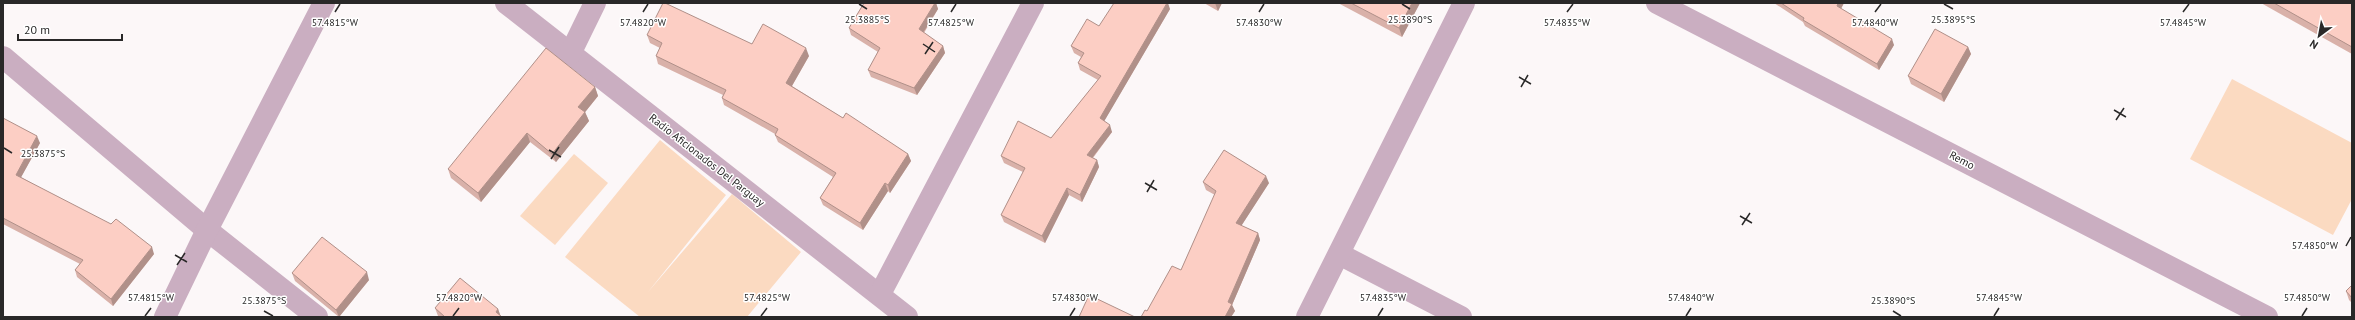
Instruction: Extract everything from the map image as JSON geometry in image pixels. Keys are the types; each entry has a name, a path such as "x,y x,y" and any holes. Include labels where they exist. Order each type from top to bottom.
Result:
{"street":[{"path":"165,317 207,230 324,3"},
{"name":"Radio Aficionados Del Parguay","path":"506,3 880,294 907,317"},
{"path":"570,54 595,3"},
{"path":"880,294 1033,3"},
{"path":"1307,317 1464,3"},
{"name":"Remo","path":"1657,3 2267,317"},
{"path":"3,57 207,230 317,317"},
{"path":"1339,254 1461,317"}],"shaded area":[{"path":"2232,79 2352,143 2352,199 2333,235 2190,159"},
{"path":"660,140 726,195 648,292 732,194 801,252 747,317 640,317 565,257"},
{"path":"574,154 608,183 555,245 520,216"}],"building":[{"path":"663,3 752,44 763,24 806,48 786,83 843,118 846,113 908,154 888,185 885,183 860,223 820,198 836,173 775,135 778,129 722,98 726,90 656,56 662,43 647,35"},
{"path":"864,3 935,3 919,29 943,46 914,88 868,70 880,48 849,28"},
{"path":"1114,3 1167,3 1100,118 1110,125 1087,155 1097,160 1080,195 1067,188 1042,236 1001,215 1025,168 1001,156 1018,121 1051,138 1101,76 1078,63 1084,53 1071,46 1087,19 1099,26"},
{"path":"1351,3 1412,3 1399,28"},
{"path":"1781,3 1838,3 1837,6 1892,39 1877,64 1803,20 1804,18"},
{"path":"2274,3 2352,3 2352,47"},
{"path":"1935,29 1968,47 1941,94 1908,76"},
{"path":"546,48 595,87 578,107 585,112 552,154 527,133 478,193 448,169"},
{"path":"3,118 37,136 16,175 111,224 116,219 152,247 111,299 75,270 83,260 3,218"},
{"path":"1224,150 1266,176 1236,223 1258,233 1228,302 1232,304 1225,317 1141,317 1145,310 1147,311 1172,266 1181,270 1216,191 1203,182"},
{"path":"322,237 367,272 336,310 292,273"},
{"path":"460,278 498,309 496,312 502,317 445,317 435,308"},
{"path":"2352,285 2352,298 2346,291"},
{"path":"1089,295 1135,317 1079,317"}]}
